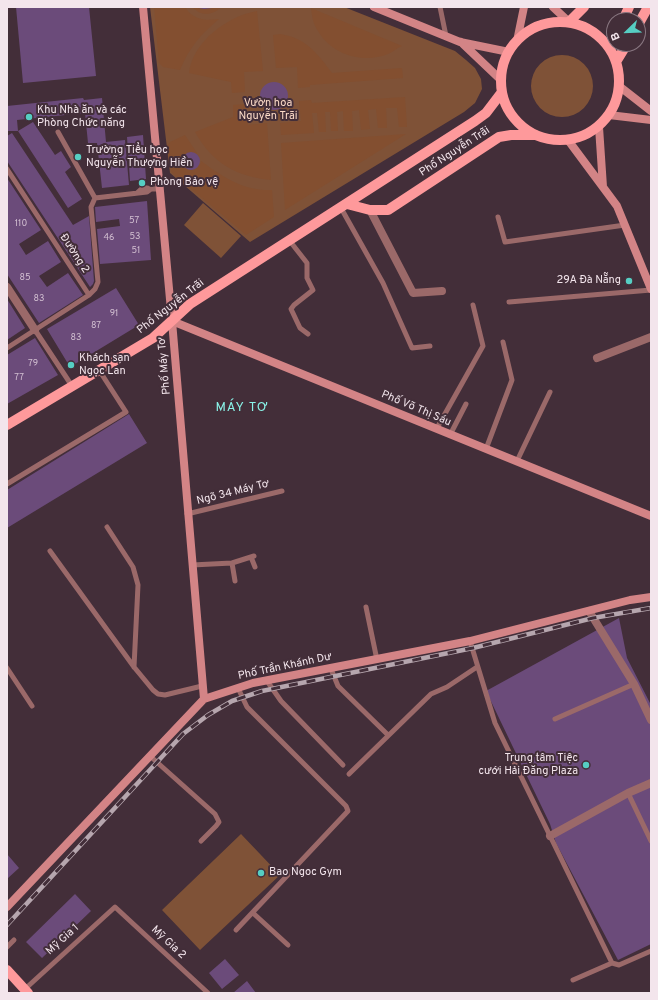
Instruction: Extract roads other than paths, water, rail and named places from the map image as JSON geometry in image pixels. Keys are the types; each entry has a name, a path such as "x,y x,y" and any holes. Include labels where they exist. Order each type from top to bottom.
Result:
{"main road":[{"path":"569,22 576,7"},
{"path":"569,22 584,7"},
{"path":"606,42 582,26 569,22 550,23 532,29 517,41 509,52 503,66 501,80 502,92 506,105 514,118 524,128 536,135 552,140 568,140 584,136 599,126 609,115 616,101 619,86 619,74 614,52"},
{"path":"616,62 622,52"},
{"name":"Phố Nguyễn Trãi","path":"7,425 153,338 190,304 475,122 486,113 502,92"},
{"name":"Phố Nguyễn Trãi","path":"344,206 370,210 388,210 499,137 511,135 536,135"},
{"path":"7,970 26,991"}],"street":[{"name":"Phố Máy Tơ","path":"143,7 172,321 204,699"},
{"path":"374,7 460,42 509,52"},
{"path":"517,41 524,7"},
{"path":"553,7 569,22"},
{"path":"460,42 501,80"},
{"path":"619,86 651,111"},
{"path":"609,115 651,120"},
{"path":"599,126 603,188"},
{"path":"568,140 617,206 651,289"},
{"path":"370,210 413,293 442,291"},
{"path":"7,287 35,330"},
{"name":"Phố Võ Thị Sáu","path":"172,321 651,516"},
{"path":"597,358 651,337"},
{"name":"Phố Trần Khánh Dư","path":"7,907 204,699 238,688 267,681 470,642 630,600 651,596"},
{"path":"588,611 634,684 651,720"},
{"path":"550,836 628,793 651,783"}],"lane":[{"path":"440,7 446,36"},
{"path":"58,132 95,198"},
{"name":"Đường 2","path":"7,169 89,295"},
{"path":"95,198 147,192 151,189 160,188"},
{"path":"7,348 89,295 95,289 98,282 91,207 95,198"},
{"path":"344,206 383,283 412,348 430,346"},
{"path":"498,217 505,242 625,225"},
{"path":"289,240 307,263 307,278 313,290 291,309 300,328 308,334"},
{"path":"508,302 643,292 651,289"},
{"path":"437,428 483,346 473,305"},
{"path":"35,330 72,386"},
{"path":"486,449 512,380 503,342"},
{"path":"7,484 126,412 99,370"},
{"path":"517,461 550,392"},
{"path":"450,435 466,404"},
{"name":"Ngõ 34 Máy Tơ","path":"188,514 282,491"},
{"path":"107,527 133,568 138,586 134,667"},
{"path":"50,551 134,667 153,690 158,694 165,695 202,686"},
{"path":"192,565 232,563 253,557 255,567"},
{"path":"232,563 235,581"},
{"path":"366,607 378,660"},
{"path":"470,642 495,723 612,963"},
{"path":"349,774 431,694 447,687 477,667"},
{"path":"7,668 32,706"},
{"path":"331,669 338,686 388,735"},
{"path":"267,681 281,701 343,765"},
{"path":"555,719 634,684"},
{"path":"236,930 348,811 346,806 247,707 238,688"},
{"path":"150,756 216,814 219,822 201,841"},
{"path":"628,793 651,841"},
{"name":"Mỹ Gia 1","path":"26,991 115,907"},
{"name":"Mỹ Gia 2","path":"115,907 208,993"},
{"path":"253,913 288,945"},
{"path":"7,947 14,940"},
{"path":"573,980 612,963 619,965 651,951"}],"railway":[{"path":"7,925 183,734 208,715 232,701 262,691 473,648 593,618 651,608"}],"place":[{"name":"Khu Nhà ăn và các Phòng Chức năng","path":"29,117"},
{"name":"Trường Tiểu học Nguyễn Thượng Hiền","path":"78,157"},
{"name":"Phòng Bảo vệ","path":"142,183"},
{"name":"29A Đà Nẵng","path":"629,281"},
{"name":"Khách sạn Ngọc Lan","path":"71,365"},
{"name":"Trung tâm Tiệc cưới Hải Đăng Plaza","path":"586,765"},
{"name":"Bao Ngoc Gym","path":"261,873"}],"district":[{"name":"MÁY TƠ","path":"242,408"}],"park label":[{"name":"Vườn hoa Nguyễn Trãi","path":"268,110"}]}
